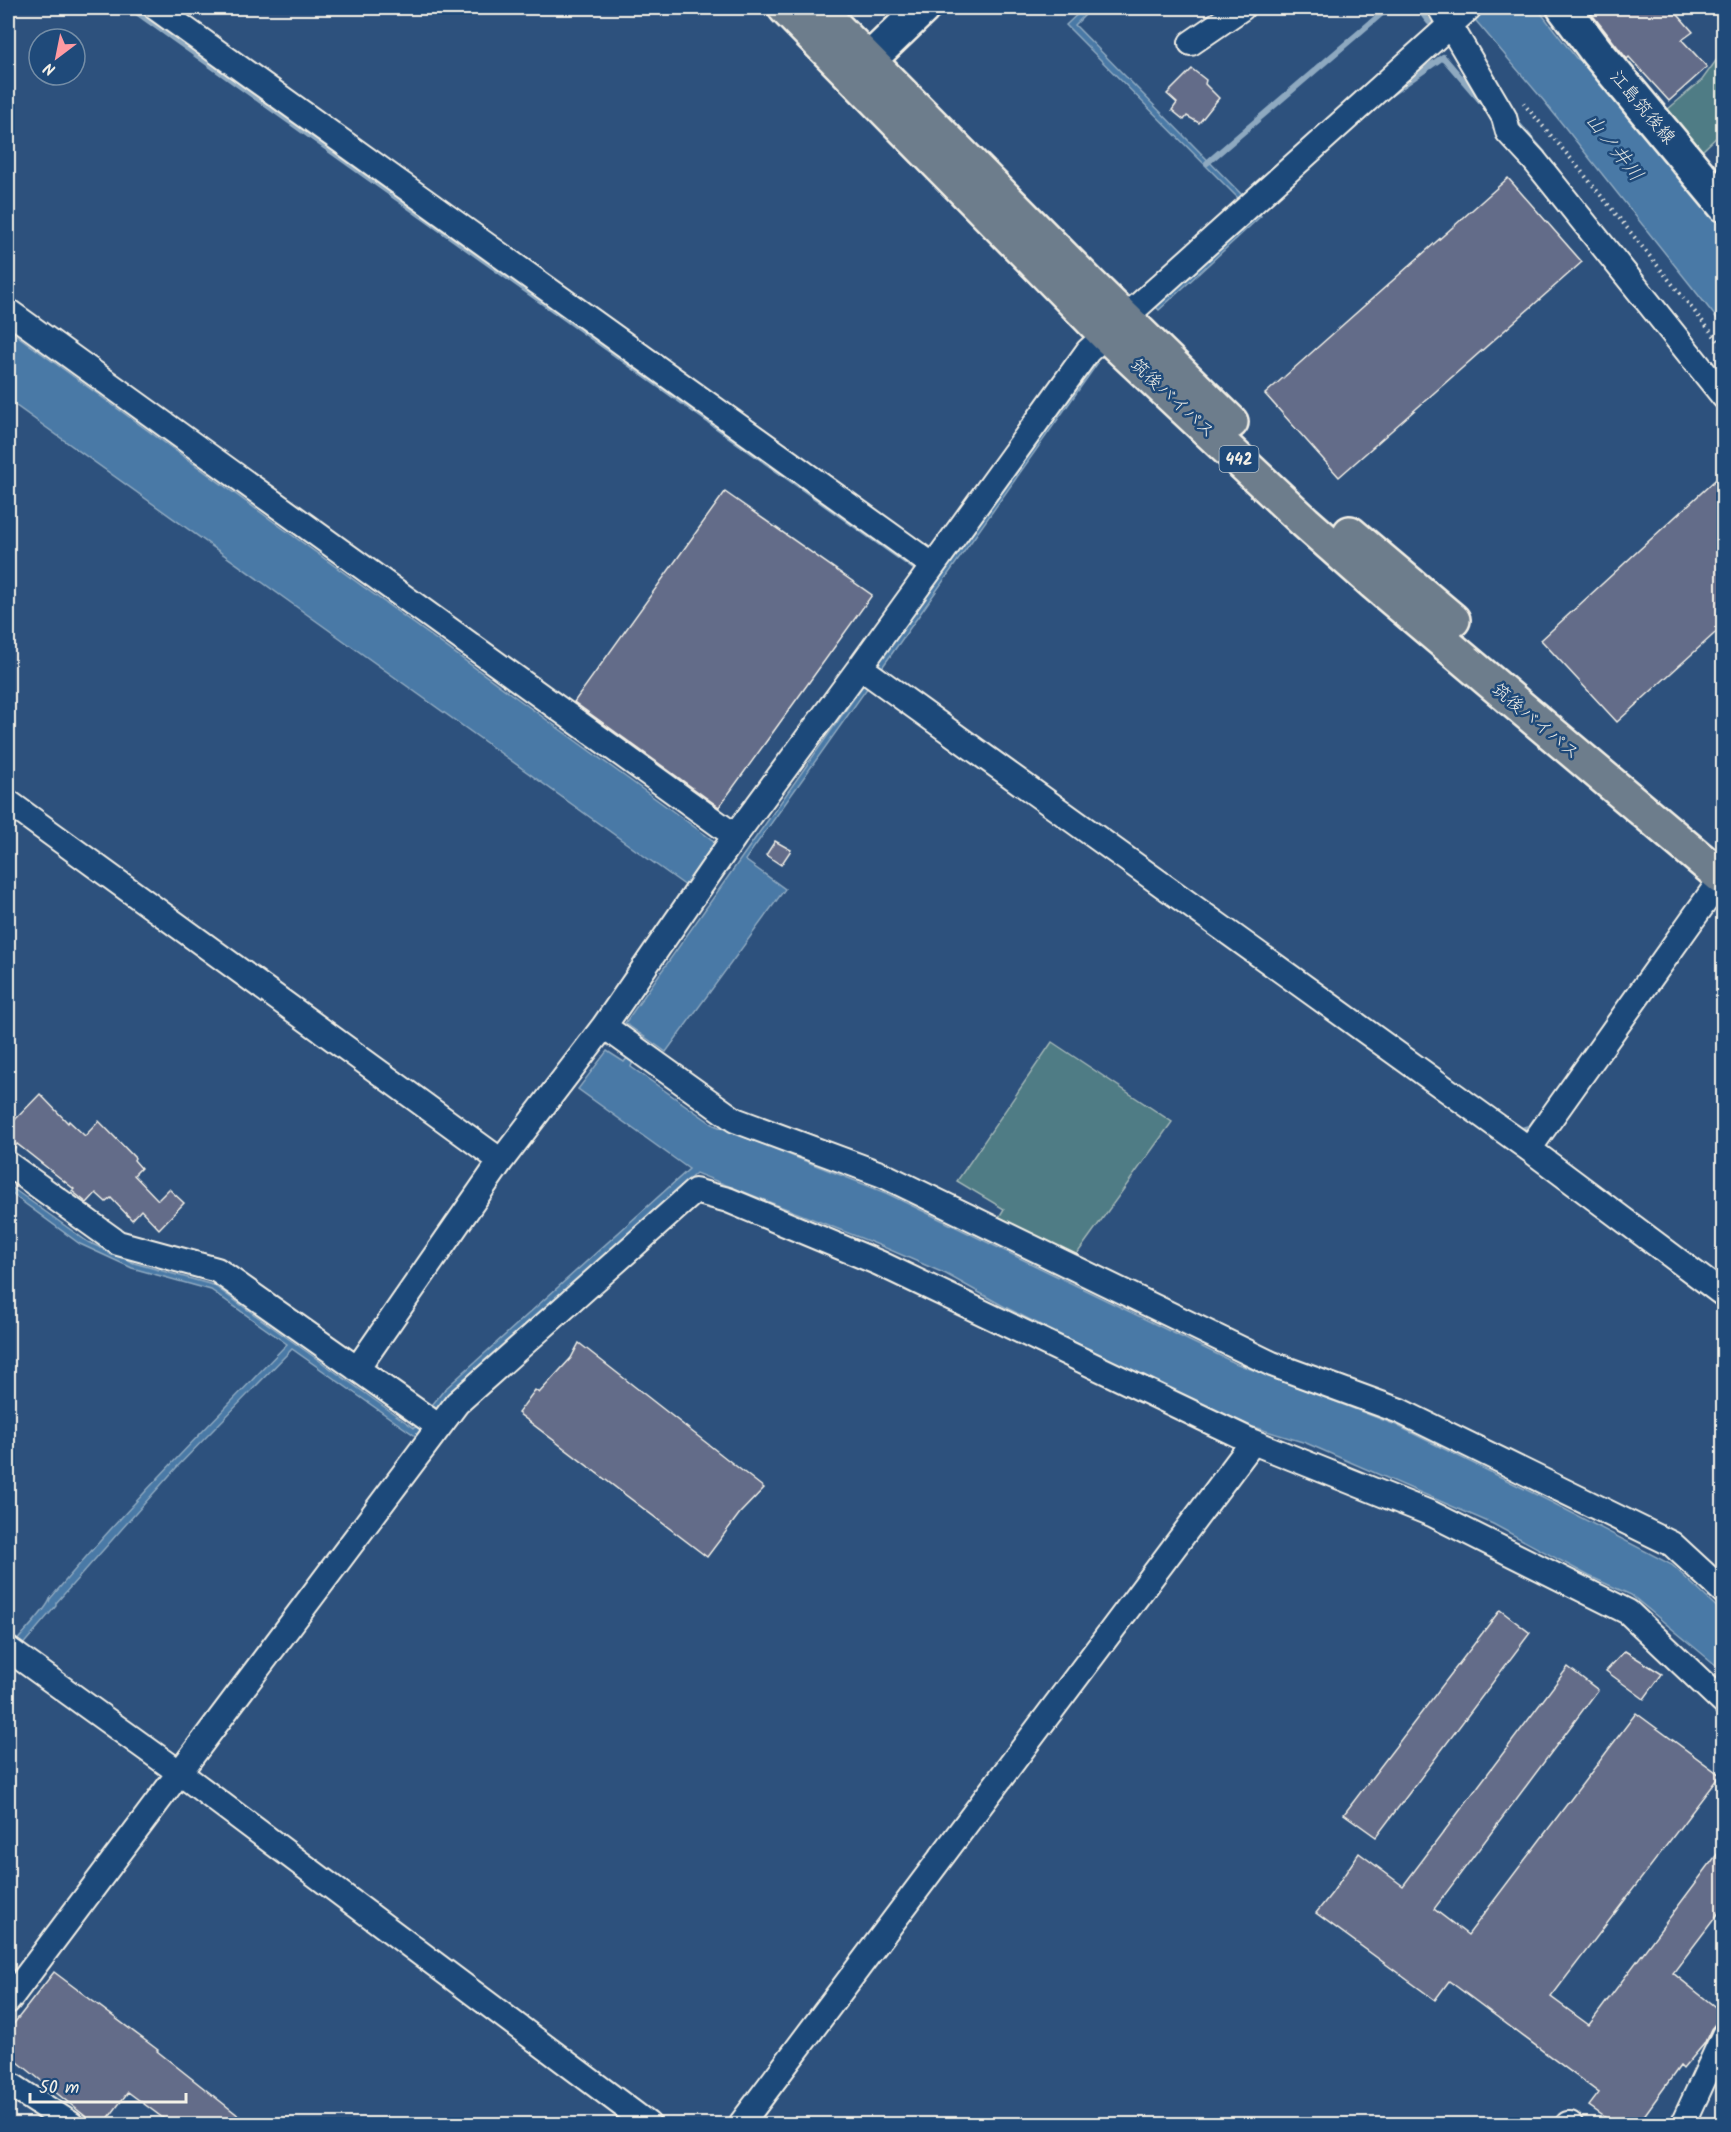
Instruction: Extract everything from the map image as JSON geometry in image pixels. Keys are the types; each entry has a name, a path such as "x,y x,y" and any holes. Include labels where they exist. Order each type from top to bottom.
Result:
{"highway":[{"name":"筑後バイパス","path":"784,8 1115,326 1723,870"},
{"name":"筑後バイパス","path":"817,8 869,60 1115,326"}],"main road":[{"path":"869,60 922,8"},
{"name":"江島筑後線","path":"1564,8 1596,51 1724,205"}],"street":[{"path":"156,8 932,565"},
{"path":"1191,43 1242,8"},
{"path":"357,1369 501,1161 604,1026 731,842 1088,351 1456,13 1504,117 1508,132 1534,160 1724,397"},
{"path":"8,311 731,842"},
{"path":"860,667 1529,1149 1724,1296"},
{"path":"8,802 501,1161"},
{"path":"1529,1149 1723,870"},
{"path":"604,1026 735,1120 883,1176 1272,1364 1400,1411 1672,1544 1724,1592"},
{"path":"8,1164 118,1243 217,1270 438,1426"},
{"path":"8,2001 457,1403 695,1191 728,1200 879,1263 1253,1442 1432,1514 1628,1612 1724,1703"},
{"path":"741,2124 1253,1442"},
{"path":"8,1649 180,1773 648,2124"},
{"path":"1683,2124 1724,2035"},
{"path":"8,2083 71,2124"}],"path":[{"path":"1522,102 1573,161 1724,348"}],"green space":[{"path":"1723,51 1723,131 1703,150 1688,151 1661,115 1702,80"},
{"path":"1052,1042 1172,1122 1074,1258 996,1222 1004,1209 957,1181"}],"water":[{"path":"1084,8 1092,8 1075,25 1243,196 1239,199 1066,25"},
{"name":"山ノ井川","path":"1465,8 1537,8 1576,58 1586,64 1723,216 1723,326 1544,101"},
{"path":"1257,211 1261,216 1159,310 1155,306"},
{"path":"8,329 711,839 717,846 686,886 8,400"},
{"path":"1092,361 1097,364 881,669 875,666"},
{"path":"864,684 868,687 745,860 785,889 666,1052 625,1023"},
{"path":"607,1051 624,1062 627,1058 633,1061 631,1067 714,1125 886,1193 1235,1363 1396,1425 1672,1565 1723,1613 1723,1671 1631,1595 1589,1576 1493,1524 1306,1443 1250,1426 1138,1374 1005,1307 946,1274 696,1173 452,1391 434,1413 429,1409 444,1390 689,1169 578,1089"},
{"path":"8,1185 88,1242 134,1263 213,1285 414,1428 418,1426 424,1429 417,1437 292,1349 176,1468 56,1603 56,1606 21,1647 16,1642 78,1566 287,1344 211,1290 132,1268 80,1244 8,1191"}],"building":[{"path":"1587,8 1672,8 1693,32 1682,40 1707,67 1669,101 1629,57 1627,59"},
{"path":"1192,69 1206,80 1205,84 1219,98 1199,123 1187,116 1184,120 1172,110 1177,103 1167,94"},
{"path":"1508,178 1582,262 1339,477 1265,394"},
{"path":"1724,472 1724,625 1617,722 1541,640"},
{"path":"725,492 872,595 719,807 574,702"},
{"path":"775,841 791,850 781,865 766,855"},
{"path":"40,1094 68,1123 69,1121 85,1136 99,1121 135,1158 134,1160 141,1168 134,1175 158,1200 169,1189 184,1203 159,1229 141,1210 132,1220 111,1198 106,1202 96,1193 87,1203 72,1191 74,1189 17,1144 13,1151 8,1150 8,1127"},
{"path":"579,1343 764,1488 740,1513 707,1557 518,1413 535,1390 539,1393 571,1358"},
{"path":"1500,1610 1530,1633 1376,1837 1344,1814"},
{"path":"1625,1651 1662,1674 1644,1699 1606,1671"},
{"path":"1568,1667 1598,1690 1434,1909 1468,1935 1636,1713 1720,1775 1551,1997 1589,2025 1724,1845 1724,1906 1673,1973 1724,2014 1724,2021 1716,2023 1704,2044 1683,2069 1680,2066 1638,2124 1615,2124 1589,2106 1599,2093 1449,1981 1435,2000 1316,1913 1359,1853 1403,1886"},
{"path":"54,1972 158,2050 249,2124 171,2124 128,2092 104,2124 95,2124 8,2054 8,2031"}],"waterway":[{"path":"131,8 921,572"},
{"path":"1207,163 1388,8"},
{"path":"1418,8 1429,22"},
{"path":"1390,94 1443,57 1486,107"},
{"path":"1515,121 1543,153"},
{"path":"1517,1127 1521,1130 1531,1127 1535,1121"}]}
